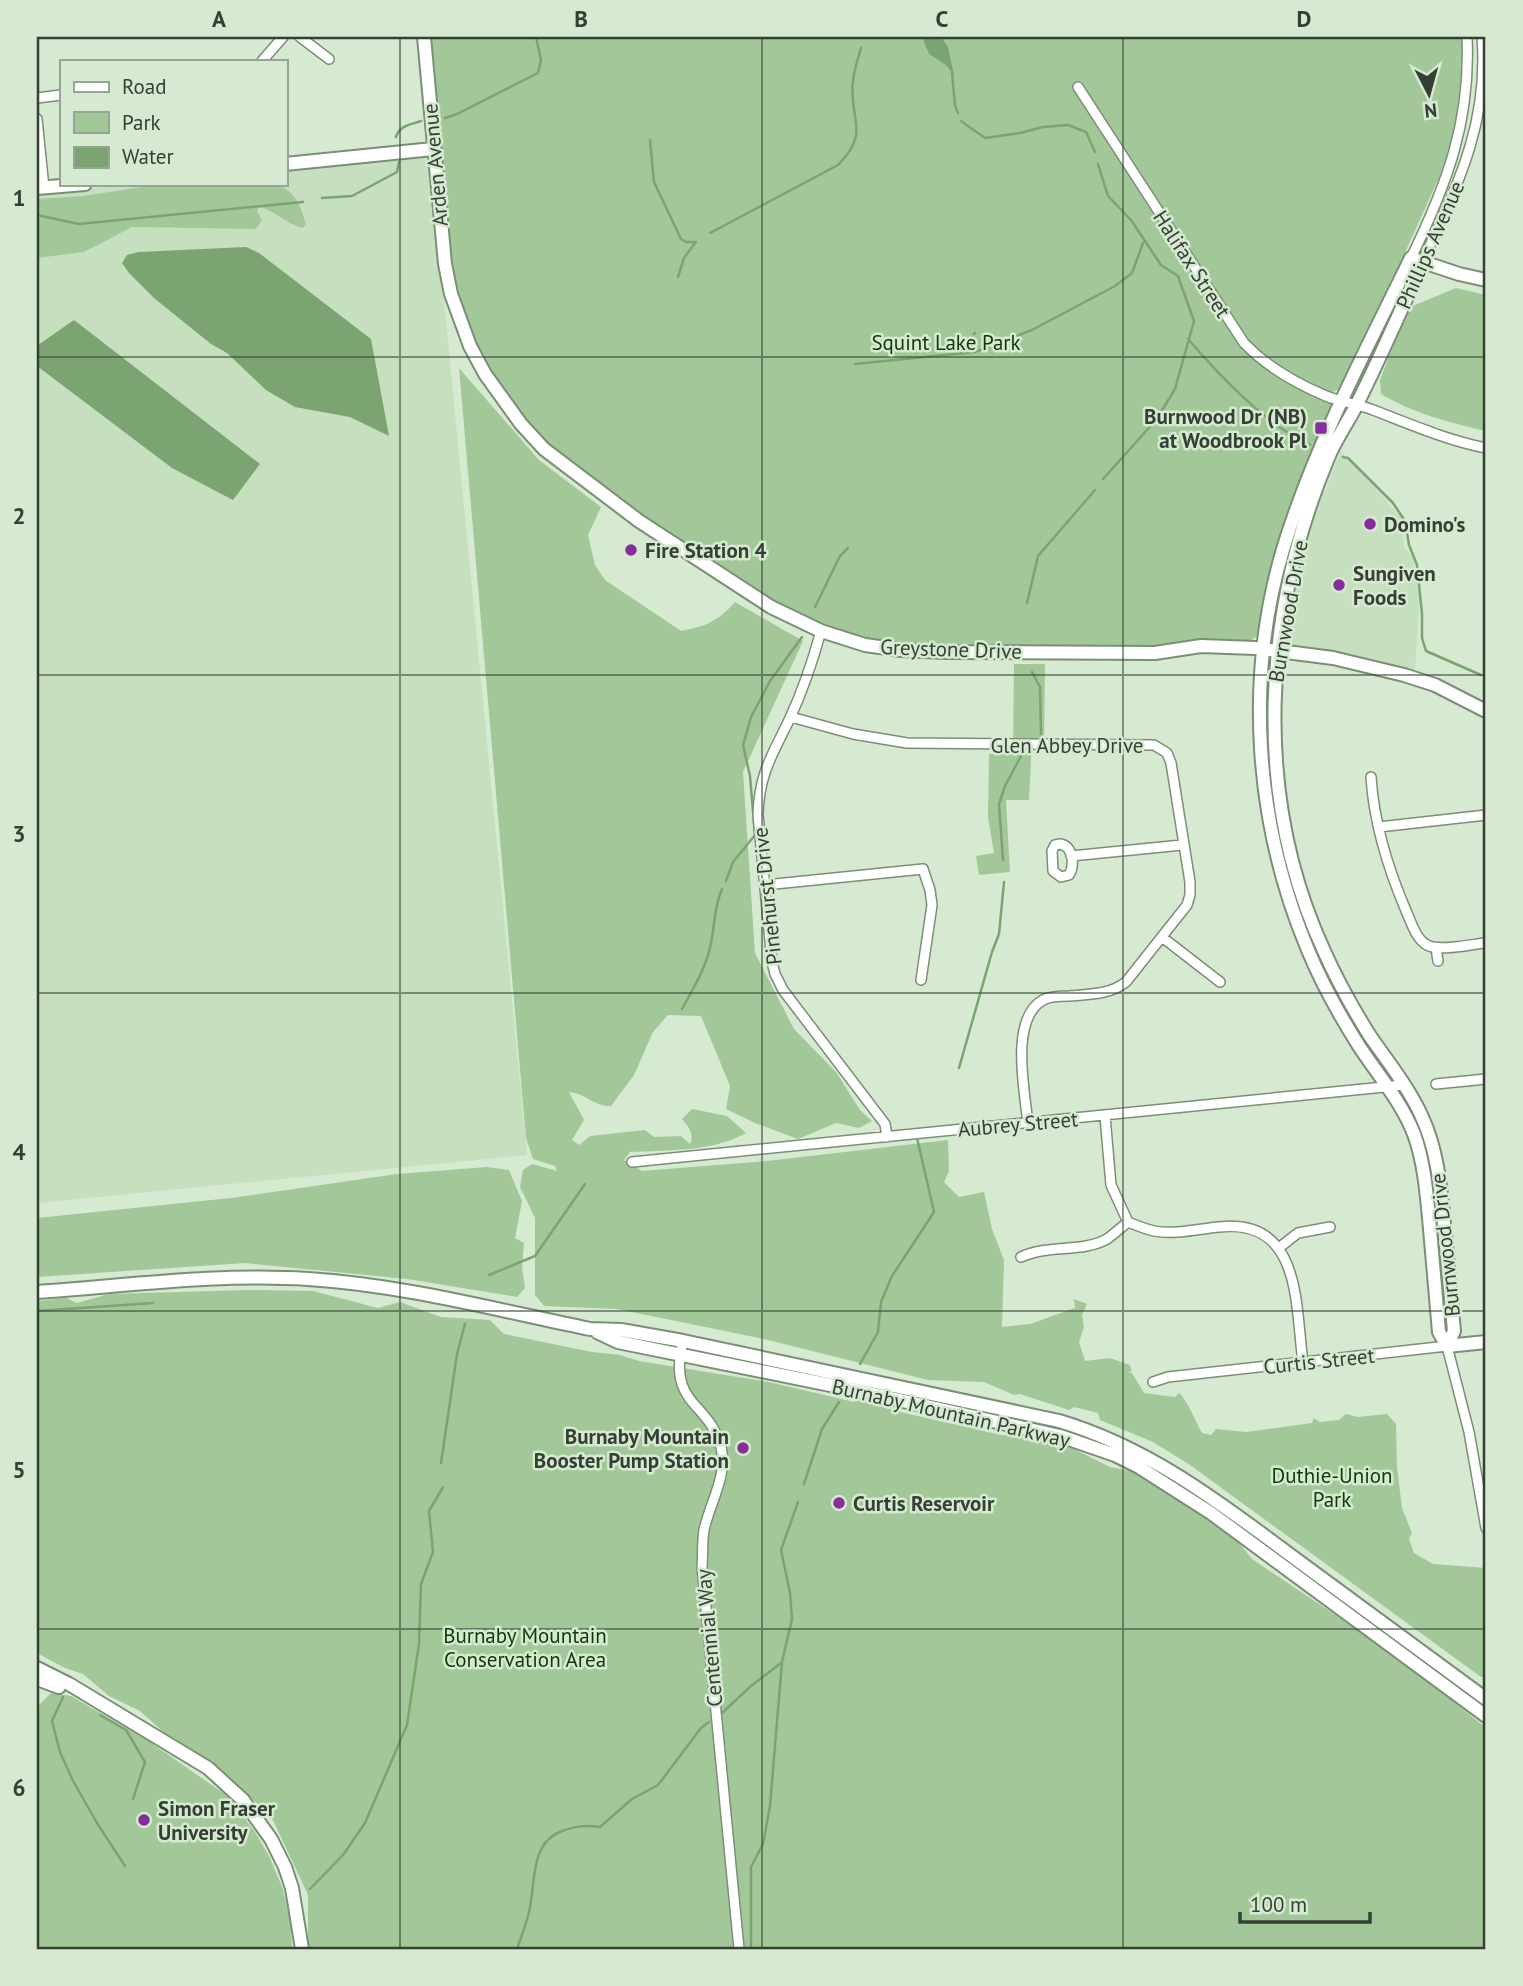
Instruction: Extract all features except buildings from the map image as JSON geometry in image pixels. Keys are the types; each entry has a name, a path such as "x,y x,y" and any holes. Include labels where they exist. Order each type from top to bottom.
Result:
{"street":[{"path":"263,60 283,37"},
{"path":"300,37 329,59"},
{"name":"Arden Avenue","path":"424,37 444,264 451,293"},
{"name":"Phillips Avenue","path":"1357,405 1416,260 1460,130 1465,106 1467,37"},
{"name":"Phillips Avenue","path":"1342,401 1466,166 1475,136 1481,96 1482,37"},
{"name":"Halifax Street","path":"1078,87 1244,343 1261,361 1283,375 1328,396 1442,437 1486,448"},
{"path":"37,97 60,95"},
{"path":"37,119 41,188 63,186"},
{"path":"287,164 433,149"},
{"path":"1416,260 1486,280"},
{"name":"Greystone Drive","path":"451,293 470,346 485,374 521,424 544,449 639,521 771,607 821,631 865,645 901,650 1178,651 1196,654 1263,653 1333,658 1420,680 1486,711"},
{"name":"Burnwood Drive","path":"1342,401 1309,475 1274,585 1263,653 1260,703 1262,768 1283,878 1304,939 1346,1026 1406,1117 1420,1153 1439,1332 1447,1346"},
{"name":"Burnwood Drive","path":"1357,405 1329,454 1290,581 1277,655 1273,707 1278,778 1289,844 1323,949 1369,1033 1423,1119 1440,1181 1454,1331 1447,1346"},
{"name":"Pinehurst Drive","path":"821,631 790,717 767,762 758,798 772,962 778,982 885,1124 887,1137"},
{"name":"Glen Abbey Drive","path":"790,717 853,734 907,743 1154,745 1167,753 1171,763 1190,895 1187,905 1126,982 1116,989 1104,993 1042,1000 1030,1012 1021,1043 1028,1124"},
{"path":"1371,777 1374,810 1390,873 1417,936 1426,945 1436,948 1486,943"},
{"path":"1379,827 1486,816"},
{"path":"1071,856 1182,845"},
{"path":"765,885 923,869 932,905 921,980"},
{"path":"1162,937 1220,982"},
{"path":"1436,948 1438,961"},
{"path":"1436,1084 1486,1079"},
{"name":"Aubrey Street","path":"632,1162 1404,1085"},
{"path":"1105,1116 1111,1185 1128,1222 1161,1232 1244,1227 1262,1234 1280,1247 1293,1276 1303,1362"},
{"path":"1021,1257 1036,1250 1088,1246 1106,1239 1128,1222"},
{"path":"1280,1247 1298,1233 1330,1227"},
{"name":"Burnaby Mountain Parkway","path":"37,1292 214,1280 305,1279 392,1289 590,1329 621,1330 683,1341 1034,1415 1077,1427 1133,1449 1204,1492 1486,1699"},
{"name":"Burnaby Mountain Parkway","path":"590,1329 618,1342 1031,1428 1115,1455 1176,1488 1486,1716"},
{"name":"Centennial Way","path":"683,1341 680,1354 682,1388 712,1428 719,1441 722,1456 720,1480 704,1531 702,1567 739,1949"},
{"name":"Curtis Street","path":"1153,1382 1168,1377 1486,1342"},
{"path":"1447,1346 1469,1432 1486,1528"},
{"path":"37,1668 76,1690"},
{"path":"37,1679 76,1690 108,1707 208,1768 243,1800 271,1839 285,1867 292,1888 302,1949"}],"shaded area":[{"path":"421,156 431,167 527,1155 37,1203 37,194 114,186 287,186 287,168"},
{"path":"1341,451 1403,519 1404,547 1413,558 1420,588 1415,671 1381,661 1292,648 1286,643 1294,585 1310,526"}],"green space":[{"name":"Squint Lake Park","path":"429,37 1462,37 1463,71 1456,121 1442,171 1344,387 1334,391 1331,403 1333,407 1256,637 1248,642 1158,646 923,646 889,643 841,632 783,607 702,556 582,473 550,447 522,418 496,381 475,342 454,278 449,256"},
{"path":"148,186 278,186 295,198 306,225 302,228 296,226 259,207 257,211 262,220 256,229 132,227 84,252 37,258 37,199 84,196"},
{"path":"1456,288 1486,295 1486,431 1432,417 1381,394 1380,380 1408,308"},
{"name":"Duthie-Union Park","path":"459,368 539,460 601,507 588,535 595,565 605,580 681,631 711,622 735,602 803,641 743,772 755,953 794,1029 836,1072 860,1110 872,1121 859,1128 836,1123 798,1139 726,1109 730,1086 701,1016 668,1015 653,1032 634,1075 611,1106 569,1092 584,1120 572,1140 579,1145 590,1136 645,1130 654,1137 681,1136 690,1144 691,1134 682,1119 692,1109 727,1116 746,1133 704,1147 630,1152 624,1160 642,1171 767,1161 948,1140 949,1171 944,1182 959,1197 984,1192 992,1229 1004,1260 1002,1327 1030,1324 1075,1308 1074,1299 1087,1304 1082,1315 1084,1327 1079,1342 1085,1361 1110,1358 1130,1365 1132,1371 1128,1373 1132,1373 1144,1393 1175,1397 1179,1393 1202,1433 1211,1435 1216,1429 1246,1432 1312,1423 1314,1418 1320,1422 1339,1420 1346,1414 1358,1417 1387,1414 1396,1424 1402,1508 1412,1533 1409,1539 1414,1553 1433,1564 1486,1568 1486,1677 1481,1677 1190,1465 1153,1442 1100,1420 1098,1413 1074,1407 1069,1410 1020,1394 1014,1395 984,1382 928,1380 764,1339 617,1309 544,1306 535,1295 535,1218 520,1187 523,1170 532,1164 557,1171 555,1166 533,1159 526,1138"},
{"path":"1014,664 1045,664 1044,738 1032,739 1029,800 1006,800 1010,872 979,875 976,856 994,853 988,817 989,754 1013,753"},
{"path":"487,1167 509,1170 522,1201 515,1238 524,1243 522,1267 525,1288 517,1297 407,1279 245,1263 37,1277 37,1218 231,1198 397,1174"},
{"name":"Burnaby Mountain Conservation Area","path":"313,1291 378,1308 400,1302 441,1317 490,1320 504,1334 620,1355 639,1361 769,1382 854,1402 858,1400 1001,1435 1020,1436 1072,1448 1110,1467 1135,1472 1231,1533 1252,1559 1402,1660 1486,1728 1486,1949 308,1949 308,1895 272,1818 230,1778 178,1745 140,1711 109,1696 83,1674 37,1653 37,1301 66,1298 77,1303 109,1294"},
{"name":"Simon Fraser University","path":"51,1693 71,1696 147,1740 229,1797 255,1832 283,1889 291,1927 292,1949 37,1949 37,1707"}],"water":[{"path":"922,37 941,37 948,47 954,75 946,65 929,54"},
{"path":"246,247 259,253 371,339 389,436 350,417 295,407 266,390 227,353 211,344 154,298 122,263 127,255 139,252"},
{"path":"74,320 260,464 233,500 172,468 37,366 38,345"}],"waterway":[{"path":"445,118 538,73 541,60 536,37"},
{"path":"710,233 838,165 848,153 856,133 852,94 861,48"},
{"path":"952,72 958,113"},
{"path":"396,137 403,128 421,121"},
{"path":"961,121 985,138 1068,125 1086,132 1095,152"},
{"path":"650,140 654,182 681,239 696,242"},
{"path":"322,198 352,196 397,172 399,162"},
{"path":"1098,164 1108,196 1131,220 1161,265 1178,276 1194,321 1175,389 1156,420 1103,479"},
{"path":"37,215 79,224 303,202"},
{"path":"678,277 684,258 695,243"},
{"path":"855,364 975,352 1032,330 1115,286 1132,273 1143,243"},
{"path":"1188,339 1260,412 1310,445"},
{"path":"1343,457 1348,458 1393,503 1405,521 1409,545 1417,565 1422,638 1426,651 1481,675"},
{"path":"1027,603 1038,556 1095,490"},
{"path":"815,607 840,556 848,548"},
{"path":"726,881 733,862 755,835 750,776 743,745 751,717 770,681 802,637"},
{"path":"1032,672 1040,687 1041,734"},
{"path":"1003,860 999,804 1021,756"},
{"path":"959,1068 999,934 1004,882"},
{"path":"682,1009 706,960 722,889"},
{"path":"860,1364 878,1332 881,1302 892,1276 934,1212 917,1138"},
{"path":"489,1275 535,1256 585,1184"},
{"path":"37,1311 153,1303"},
{"path":"441,1463 457,1354 465,1324"},
{"path":"804,1484 822,1429 839,1402"},
{"path":"310,1889 343,1855 365,1823 407,1725 419,1644 421,1584 433,1552 429,1511 443,1487"},
{"path":"751,1949 751,1867 763,1844 770,1806 782,1662 792,1619 790,1593 781,1550 798,1502"},
{"path":"722,1713 781,1663"},
{"path":"63,1697 52,1721 60,1752 73,1781 125,1866"},
{"path":"100,1715 126,1730 145,1762 133,1799"},
{"path":"517,1949 529,1912 536,1866 544,1845 551,1837 567,1829 581,1826 600,1827 632,1799 658,1785 701,1728 709,1722"}],"place":[{"name":"Burnwood Dr (NB) at Woodbrook Pl","path":"1321,428"},
{"name":"Domino's","path":"1370,524"},
{"name":"Fire Station 4","path":"631,550"},
{"name":"Sungiven Foods","path":"1339,585"},
{"name":"Burnaby Mountain Booster Pump Station","path":"743,1448"},
{"name":"Curtis Reservoir","path":"839,1503"},
{"name":"Simon Fraser University","path":"144,1820"}]}
